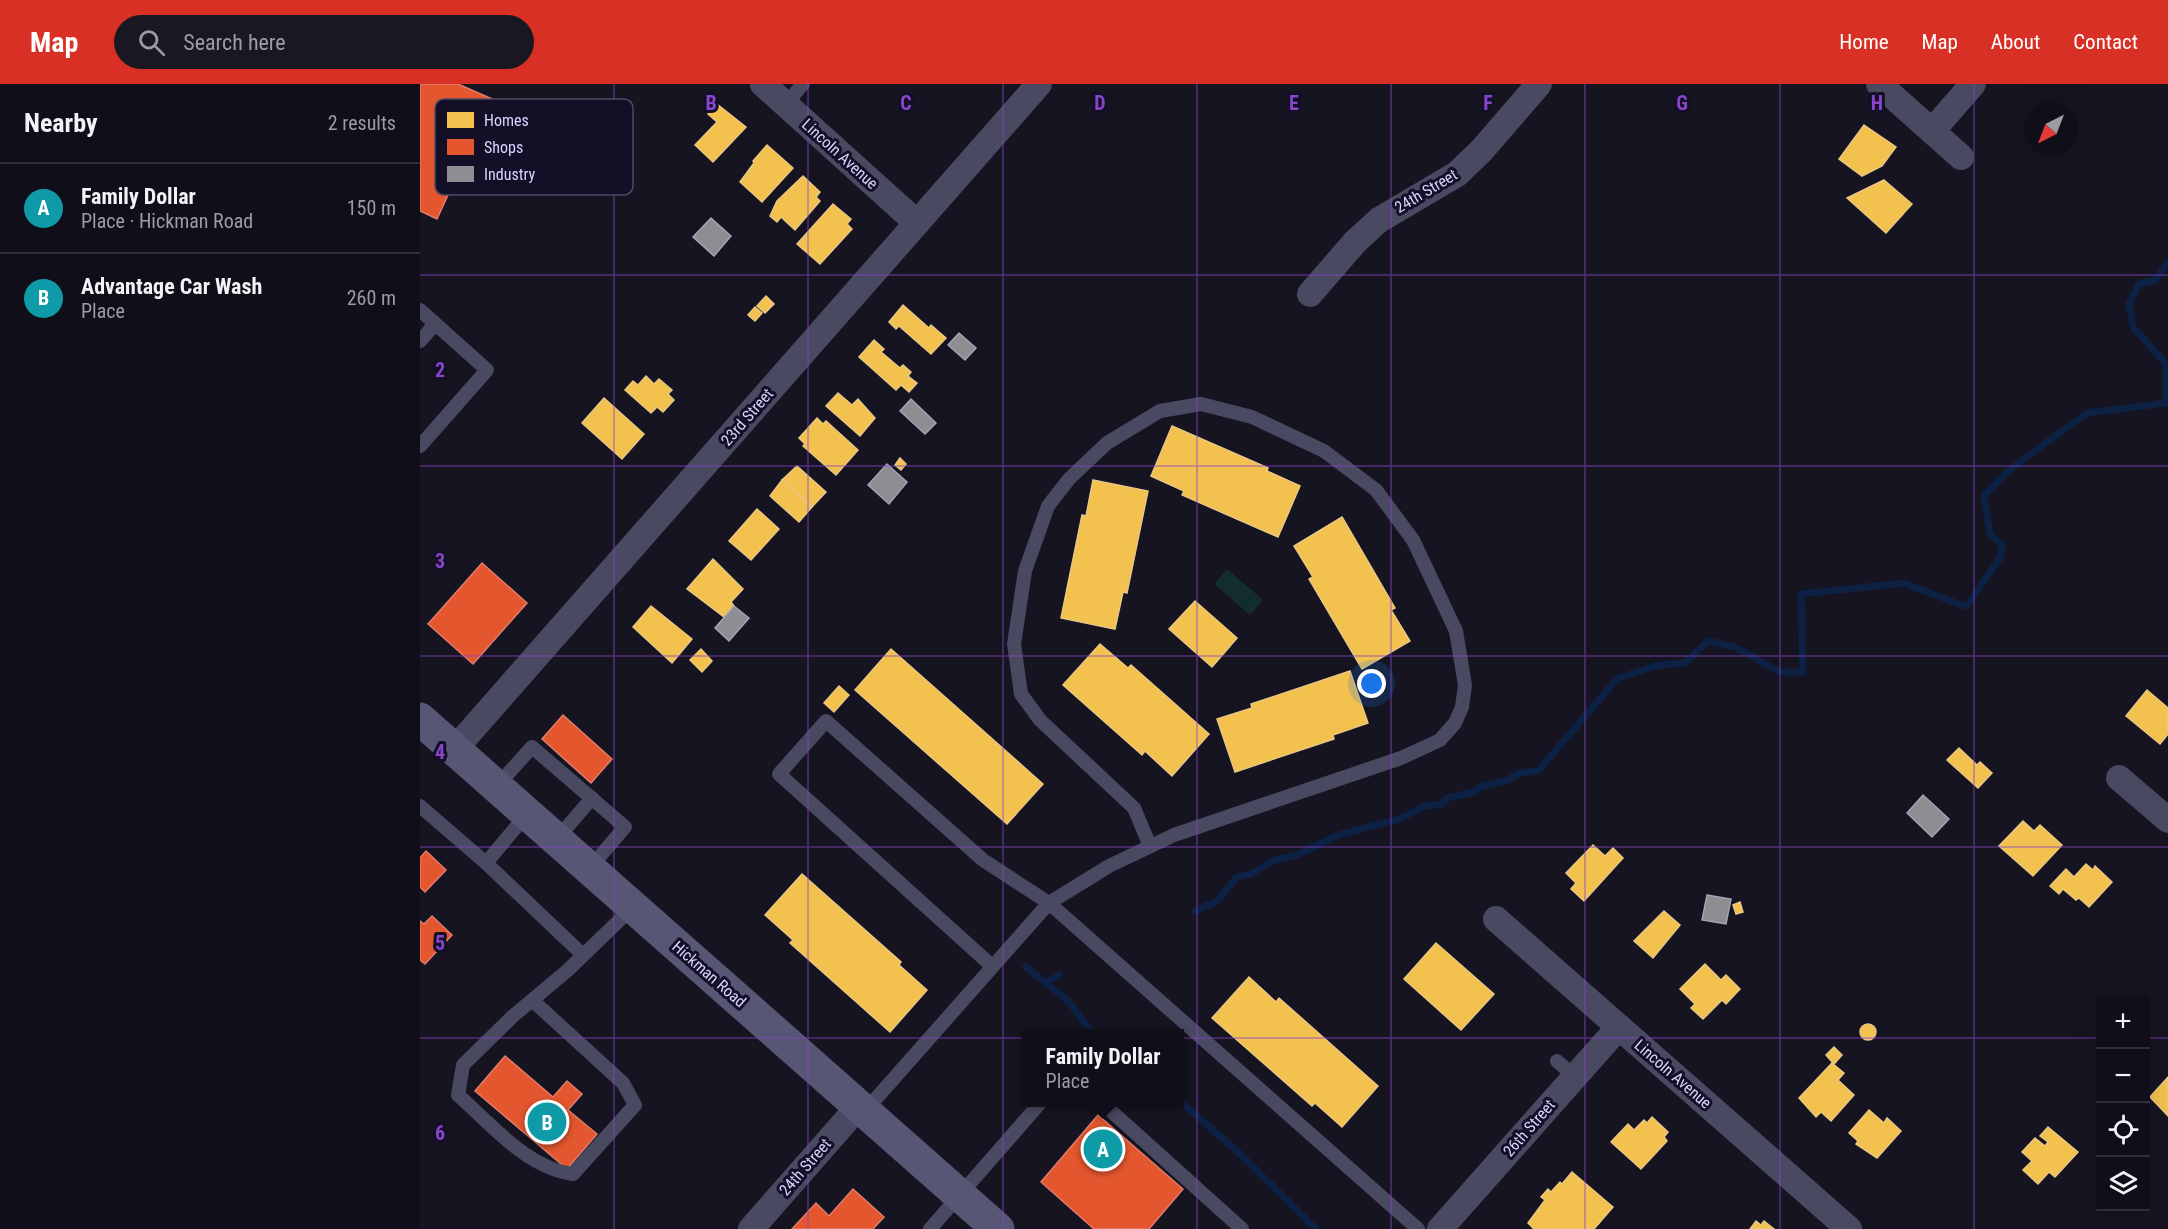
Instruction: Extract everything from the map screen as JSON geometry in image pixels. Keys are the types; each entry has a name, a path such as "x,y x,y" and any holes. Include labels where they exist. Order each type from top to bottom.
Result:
{"main road":[{"name":"Hickman Road","path":"420,719 998,1229"}],"street":[{"name":"Lincoln Avenue","path":"764,84 917,223"},
{"name":"23rd Street","path":"454,750 1039,84"},
{"name":"24th Street","path":"1310,294 1355,242 1379,220 1457,174 1481,151 1539,84"},
{"path":"1879,84 1961,157"},
{"path":"1932,131 1973,84"},
{"path":"2119,777 2168,820"},
{"name":"Lincoln Avenue","path":"1496,919 1849,1229"},
{"name":"26th Street","path":"1440,1229 1566,1069 1619,1027"},
{"name":"24th Street","path":"751,1229 862,1109"}],"lane":[{"path":"785,105 803,84"},
{"path":"420,309 487,370 420,446"},
{"path":"420,341 435,324"},
{"path":"862,1109 1049,903 1109,866 1150,846 1203,825 1401,758 1440,740 1455,723 1462,707 1465,685 1456,631 1413,540 1376,490 1324,451 1252,417 1201,404 1161,411 1107,443 1070,479 1048,506 1025,571 1014,644 1021,694 1040,720 1134,808 1150,846"},
{"path":"992,966 779,774 826,721 983,861 1049,903 1418,1229"},
{"path":"496,787 532,747 625,827 589,869"},
{"path":"556,840 592,798"},
{"path":"420,806 486,863 582,954"},
{"path":"486,863 527,814"},
{"path":"532,1000 623,1083 635,1105 573,1174 552,1172 518,1148 458,1095 463,1065 532,1000 568,970 633,907"},
{"path":"930,1229 1037,1107"},
{"path":"1106,1107 1222,1218 1242,1229"}],"green space":[{"path":"1227,569 1263,600 1250,615 1214,584"}],"building: Homes":[{"path":"717,104 746,127 713,162 695,145 717,122 708,114"},
{"path":"1864,125 1896,147 1882,166 1862,176 1839,159"},
{"path":"767,145 793,168 762,202 740,182 754,163 753,161"},
{"path":"803,176 820,192 816,197 820,201 795,230 781,217 777,222 770,216 777,201"},
{"path":"1884,180 1912,204 1886,233 1847,198"},
{"path":"833,204 851,219 847,224 852,229 820,264 797,244"},
{"path":"766,296 774,304 765,313 757,306"},
{"path":"903,305 929,328 931,325 946,338 931,354 899,326 896,329 889,322"},
{"path":"755,307 762,313 755,321 748,315"},
{"path":"874,340 884,349 881,352 900,368 903,365 911,372 908,376 917,383 909,392 901,385 896,390 859,357"},
{"path":"646,376 654,384 659,379 672,390 668,394 674,400 663,412 657,407 651,413 625,390 633,381 638,385"},
{"path":"838,393 852,405 858,399 875,418 860,436 826,406"},
{"path":"604,398 644,434 622,459 582,423"},
{"path":"817,418 823,424 826,421 858,450 836,475 803,446 805,444 799,438"},
{"path":"1172,426 1268,468 1267,471 1300,486 1278,537 1182,495 1184,491 1151,476"},
{"path":"900,458 906,464 901,470 895,465"},
{"path":"797,466 826,492 812,507 782,480"},
{"path":"782,480 812,507 799,522 770,496"},
{"path":"1093,480 1148,491 1127,593 1123,592 1115,629 1061,618 1082,515 1086,516"},
{"path":"757,509 779,529 751,560 729,541"},
{"path":"1342,517 1395,608 1391,610 1410,641 1362,669 1309,579 1313,577 1294,546"},
{"path":"713,559 743,589 731,602 734,606 724,617 687,589"},
{"path":"1195,601 1237,638 1212,667 1169,629"},
{"path":"651,606 692,639 672,663 633,627"},
{"path":"1100,644 1128,668 1131,665 1209,734 1172,776 1145,751 1142,755 1063,685"},
{"path":"701,649 712,661 702,672 690,660"},
{"path":"891,649 1043,784 1007,824 855,690"},
{"path":"1350,671 1368,723 1333,735 1334,739 1235,772 1217,719 1252,708 1251,704"},
{"path":"839,686 849,695 834,712 824,703"},
{"path":"2147,690 2168,708 2168,734 2160,744 2126,716"},
{"path":"1959,748 1977,765 1980,762 1992,773 1978,788 1947,760"},
{"path":"2023,821 2034,831 2040,825 2062,845 2033,876 1999,846"},
{"path":"1593,845 1605,856 1613,848 1623,858 1584,901 1571,889 1576,883 1566,873"},
{"path":"2086,864 2093,870 2095,866 2112,882 2089,907 2063,889 2059,894 2050,886 2066,869 2074,877"},
{"path":"802,874 901,962 899,965 927,990 890,1032 790,943 793,940 765,915"},
{"path":"1740,902 1743,912 1736,914 1733,905"},
{"path":"1664,911 1680,925 1653,958 1634,941"},
{"path":"1436,943 1494,994 1461,1030 1404,979"},
{"path":"1705,964 1721,980 1726,975 1740,989 1726,1004 1722,1000 1703,1019 1691,1008 1695,1004 1680,989"},
{"path":"1249,977 1276,1002 1279,998 1378,1086 1342,1127 1315,1103 1312,1106 1212,1018"},
{"path":"1868,1024 1876,1032 1868,1040 1860,1032"},
{"path":"1834,1047 1842,1055 1834,1064 1826,1055"},
{"path":"1832,1063 1844,1073 1838,1080 1854,1095 1831,1121 1821,1112 1816,1117 1799,1098"},
{"path":"2168,1077 2168,1116 2150,1097"},
{"path":"1869,1110 1884,1123 1887,1118 1901,1131 1877,1158 1856,1144 1858,1141 1849,1133"},
{"path":"1652,1117 1668,1132 1664,1137 1667,1141 1641,1169 1611,1142 1628,1124 1634,1130 1644,1120 1647,1123"},
{"path":"2048,1127 2078,1152 2055,1177 2049,1172 2038,1184 2023,1170 2032,1161 2022,1152 2035,1138 2045,1146 2048,1142 2040,1136"},
{"path":"1572,1172 1613,1207 1594,1229 1534,1229 1528,1223 1545,1200 1541,1197 1548,1189 1551,1192 1560,1182 1562,1184"},
{"path":"1756,1221 1761,1225 1764,1221 1774,1229 1750,1229"}],"building: Shops":[{"path":"420,84 458,84 492,99 435,99 435,195 448,195 437,219 420,211"},
{"path":"482,563 527,603 473,664 428,624"},
{"path":"563,715 612,759 591,783 542,739"},
{"path":"426,851 446,870 425,892 420,887 420,858"},
{"path":"432,916 452,935 425,964 420,960 420,921 424,924"},
{"path":"505,1056 553,1097 567,1081 582,1094 568,1110 597,1134 567,1169 475,1091"},
{"path":"1098,1115 1183,1189 1149,1229 1094,1229 1041,1182"},
{"path":"853,1189 884,1217 873,1229 792,1229 816,1203 829,1216"}],"building: Industry":[{"path":"711,218 731,236 714,256 693,237"},
{"path":"959,333 976,348 965,360 948,345"},
{"path":"911,399 936,423 925,434 900,411"},
{"path":"887,464 907,482 889,504 868,485"},
{"path":"734,606 749,618 729,641 715,628"},
{"path":"1923,795 1949,819 1932,837 1907,813"},
{"path":"1707,895 1731,899 1726,924 1702,920"}],"waterway":[{"path":"1195,911 1217,901 1237,877 1251,874 1275,860 1294,856 1339,835 1402,818 1425,806 1442,804 1447,798 1474,792 1480,787 1508,780 1519,773 1538,771 1617,679 1654,666 1685,663 1708,641 1735,647 1780,672 1803,672 1801,594 1904,583 1964,606 1969,603 2000,558 2002,545 1990,534 1984,496 2009,470 2087,413 2166,403 2166,364 2133,327 2129,304 2139,284 2155,280 2168,262"},
{"path":"1026,967 1069,1002 1089,1029"},
{"path":"1045,983 1059,975"},
{"path":"1184,1105 1239,1153 1316,1229"}],"place":[{"name":"Advantage Car Wash","path":"547,1122"},
{"name":"Family Dollar","path":"1103,1149"}]}
